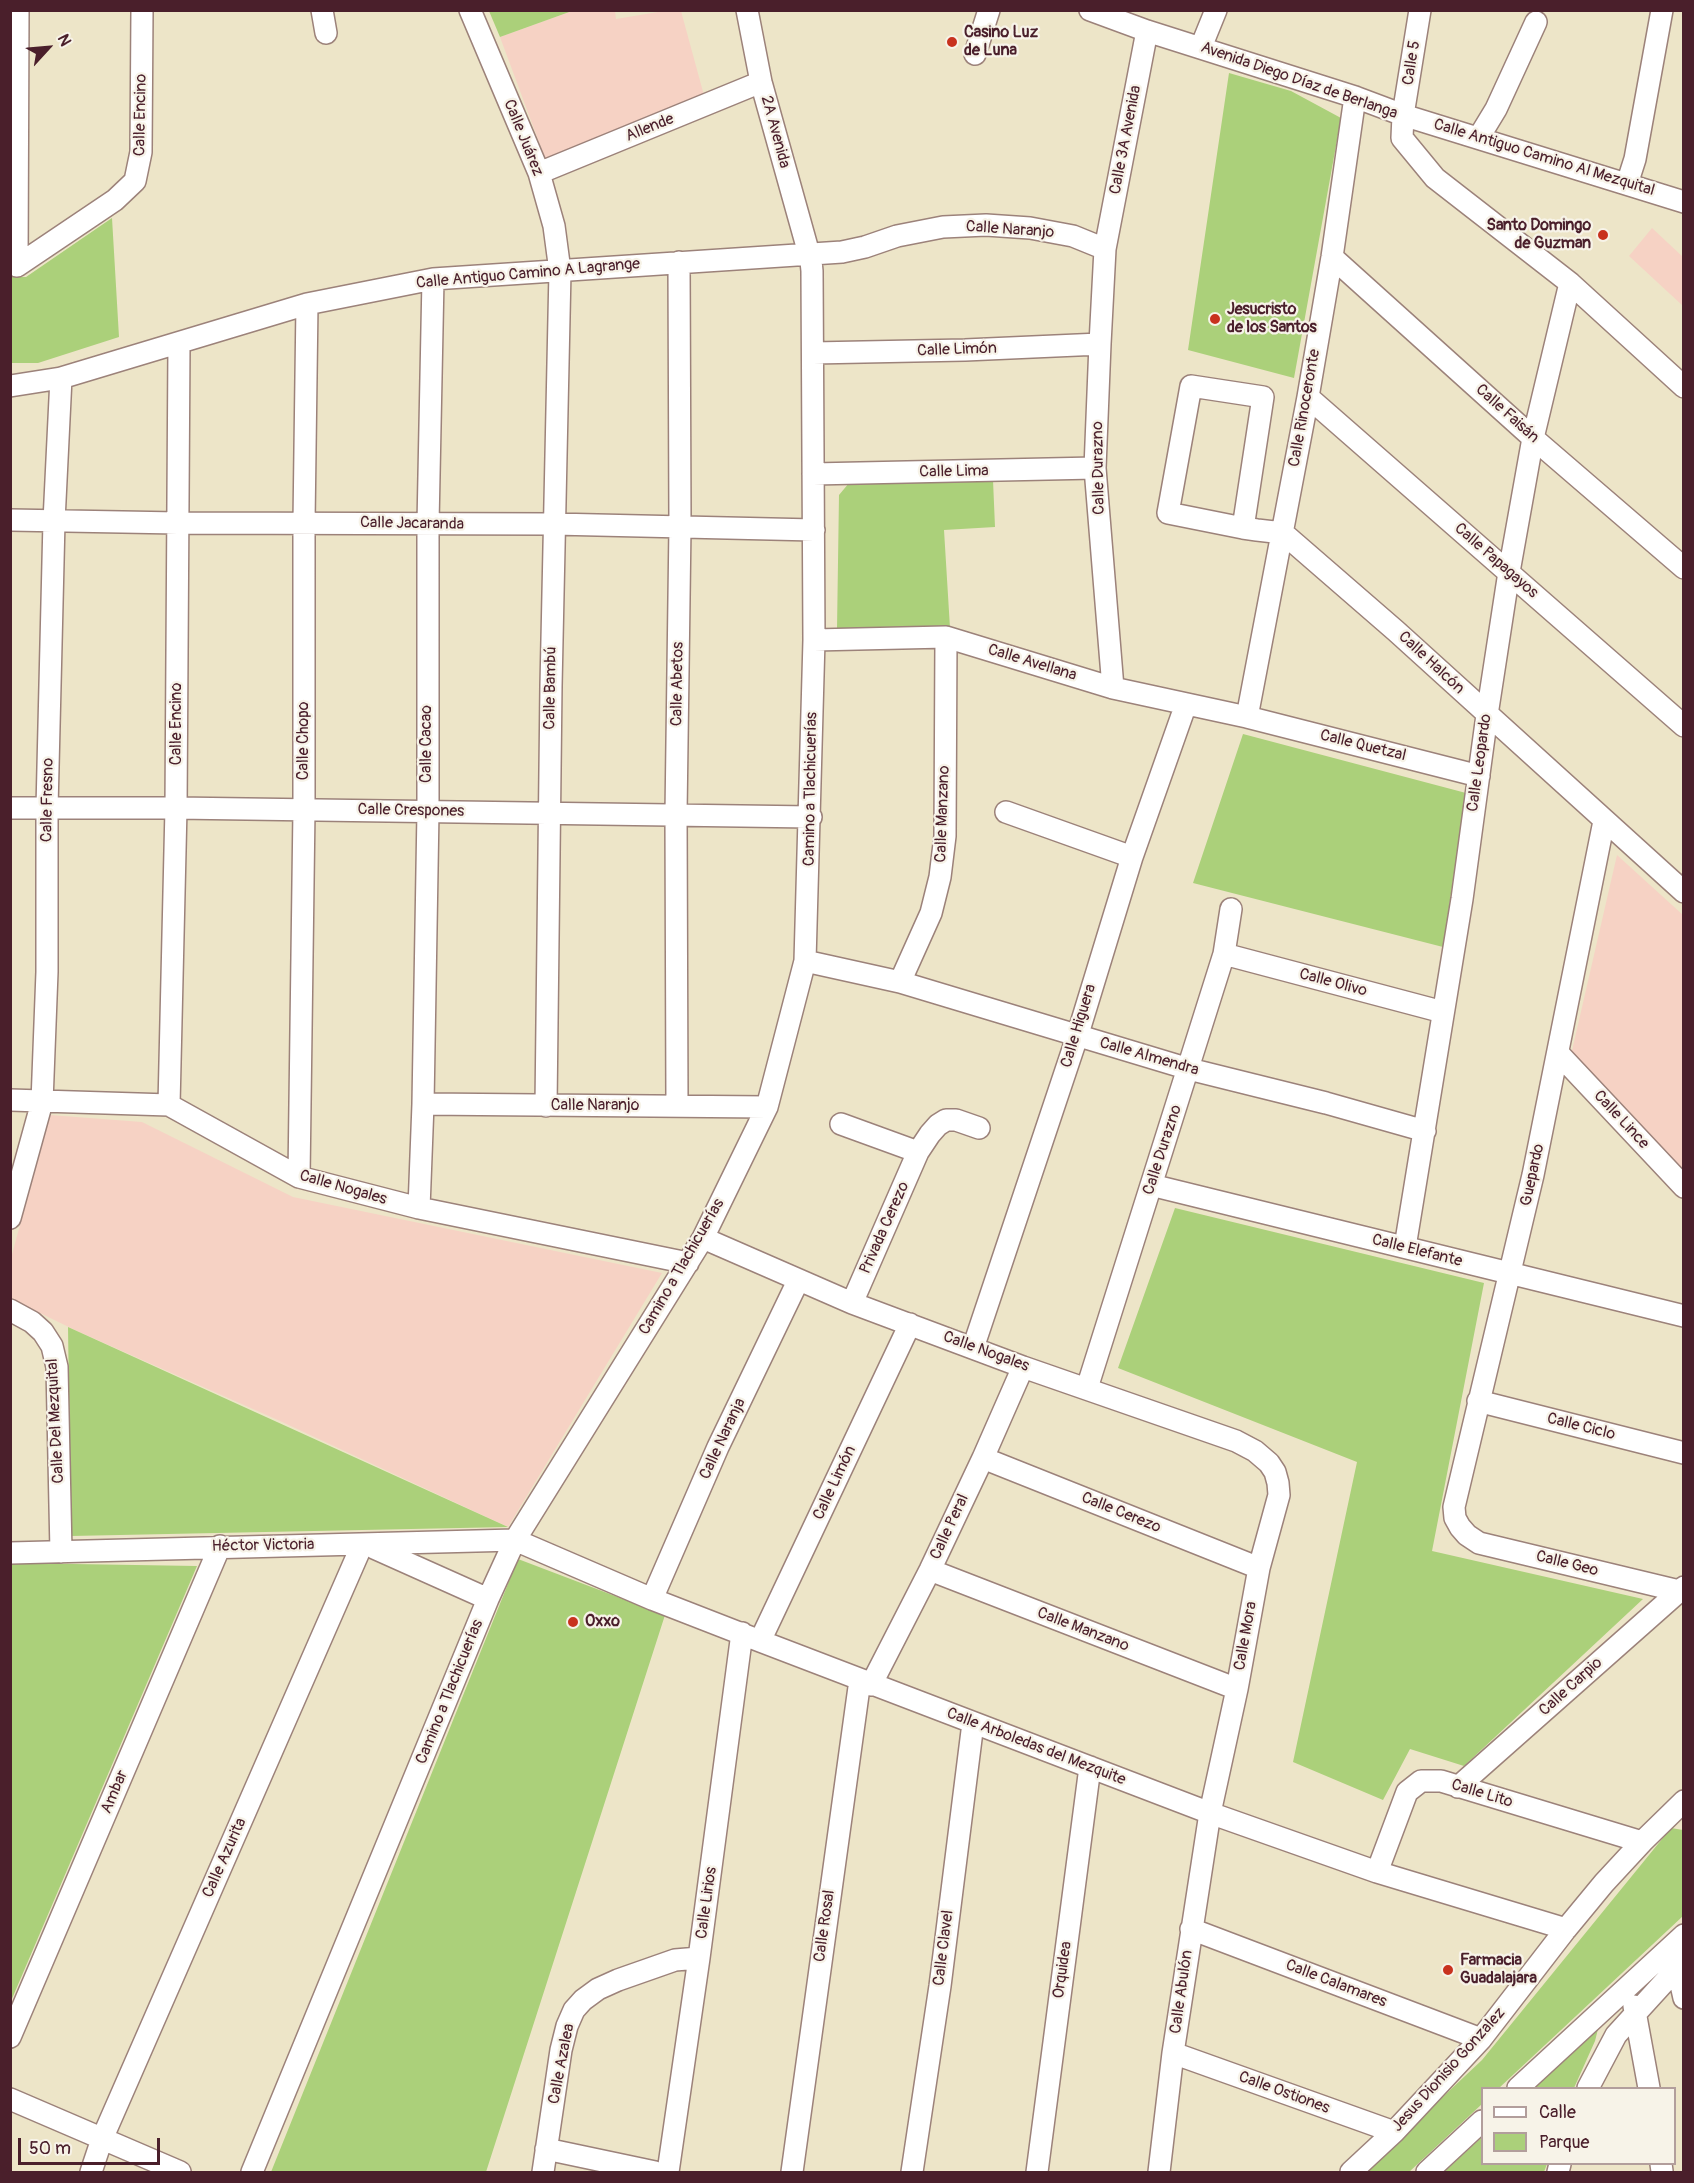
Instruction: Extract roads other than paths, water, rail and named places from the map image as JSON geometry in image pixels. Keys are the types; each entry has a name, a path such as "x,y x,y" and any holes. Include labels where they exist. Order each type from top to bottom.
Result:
{"street":[{"path":"14,266 18,10"},
{"name":"Calle Encino","path":"14,266 115,200 135,181 141,152 142,10"},
{"path":"322,10 326,33"},
{"name":"Calle Juárez","path":"470,10 539,173 554,226 560,271"},
{"name":"2A Avenida","path":"747,10 761,82 807,253"},
{"path":"975,54 989,10"},
{"name":"Avenida Diego Díaz de Berlanga","path":"1090,10 1121,16 1147,31 1355,97 1403,115 1402,138 1436,178 1570,283 1683,387"},
{"path":"1201,47 1216,10"},
{"name":"Calle 5","path":"1403,115 1420,10"},
{"path":"1628,184 1635,159 1662,10"},
{"path":"1479,137 1496,109 1536,22"},
{"name":"Calle 3A Avenida","path":"1105,249 1147,31"},
{"name":"Allende","path":"539,173 761,82"},
{"name":"Calle Rinoceronte","path":"1247,717 1308,397 1332,257 1355,97"},
{"name":"Calle Antiguo Camino Al Mezquital","path":"1403,115 1683,202"},
{"name":"Calle Naranjo","path":"807,253 842,252 866,247 897,236 943,227 986,225 1030,228 1073,236 1105,249"},
{"name":"Calle Durazno","path":"1105,249 1095,468 1113,688"},
{"name":"Calle Antiguo Camino A Lagrange","path":"10,386 61,378 307,304 433,279 807,253"},
{"name":"Camino a Tlachicuerías","path":"252,2172 488,1599 515,1540 703,1238 767,1107 805,961 811,817 814,639 812,271 807,253"},
{"name":"Calle Faisán","path":"1332,257 1533,438 1683,567"},
{"name":"Calle Abetos","path":"677,1106 679,262"},
{"name":"Calle Bambú","path":"546,1106 549,814 560,271"},
{"name":"Calle Cacao","path":"418,1208 423,1104 428,811 428,524 433,279"},
{"name":"Calle Leopardo","path":"1405,1247 1462,899 1509,572 1533,438 1570,283"},
{"name":"Calle Chopo","path":"299,1177 307,304"},
{"name":"Calle Encino","path":"169,1105 176,808 179,344"},
{"name":"Calle Limón","path":"813,353 1100,344"},
{"name":"Calle Fresno","path":"10,1218 42,1102 48,972 47,808 54,521 61,378"},
{"path":"1243,528 1263,397 1191,386 1168,513 1243,528 1283,533"},
{"name":"Calle Papagayos","path":"1308,397 1683,726"},
{"name":"Calle Lima","path":"813,474 1095,468"},
{"name":"Calle Jacaranda","path":"10,520 554,524 814,530"},
{"name":"Calle Halcón","path":"1283,533 1396,631 1683,892"},
{"name":"Calle Avellana","path":"814,639 946,637 1113,688 1247,717"},
{"name":"Calle Manzano","path":"900,982 931,913 940,877 945,836 946,637"},
{"name":"Calle Higuera","path":"973,1348 1077,1037 1132,858 1186,704"},
{"name":"Calle Quetzal","path":"1247,717 1479,776"},
{"name":"Calle Crespones","path":"10,808 304,809 811,817"},
{"path":"1006,812 1132,858"},
{"name":"Guepardo","path":"1460,1527 1455,1518 1454,1507 1478,1401 1511,1275 1604,821"},
{"name":"Calle Durazno","path":"1087,1388 1224,954 1231,909"},
{"name":"Calle Olivo","path":"1224,954 1443,1011"},
{"name":"Calle Almendra","path":"805,961 900,982 1189,1069 1326,1103 1425,1131"},
{"name":"Calle Lince","path":"1558,1053 1683,1187"},
{"name":"Calle Nogales","path":"10,1100 169,1105 299,1177 418,1208 688,1263"},
{"name":"Calle Naranjo","path":"423,1104 767,1107"},
{"name":"Privada Cerezo","path":"852,1303 918,1152 938,1125 946,1120 956,1120 980,1128"},
{"path":"841,1124 918,1152"},
{"name":"Calle Elefante","path":"1151,1185 1683,1316"},
{"name":"Calle Nogales","path":"703,1238 852,1303 1023,1367 1236,1441 1255,1451 1269,1463"},
{"name":"Calle Naranja","path":"652,1599 718,1447 798,1281"},
{"name":"Calle Del Mezquital","path":"10,1310 32,1322 43,1332 52,1346 57,1367 61,1552"},
{"name":"Calle Limón","path":"751,1637 910,1324"},
{"name":"Calle Peral","path":"866,1682 930,1570 1023,1367"},
{"name":"Calle Ciclo","path":"1478,1401 1683,1453"},
{"name":"Calle Cerezo","path":"983,1458 1259,1568"},
{"name":"Calle Mora","path":"1210,1813 1237,1689 1259,1568 1279,1495 1275,1472 1269,1463"},
{"name":"Calle Geo","path":"1460,1527 1467,1536 1479,1543 1681,1589"},
{"name":"Héctor Victoria","path":"10,1553 515,1540"},
{"name":"Calle Arboledas del Mezquite","path":"515,1540 652,1599 1210,1813 1377,1872 1566,1929"},
{"path":"365,1545 488,1599"},
{"name":"Calle Azurita","path":"91,2172 102,2139 365,1545"},
{"name":"Ambar","path":"10,2037 220,1546"},
{"name":"Calle Manzano","path":"930,1570 1237,1689"},
{"name":"Calle Carpio","path":"1458,1787 1681,1589"},
{"name":"Calle Lirios","path":"668,2172 699,1958 751,1637"},
{"name":"Calle Rosal","path":"792,2172 866,1682"},
{"name":"Calle Clavel","path":"912,2172 940,1986 973,1723"},
{"name":"Orquidea","path":"1037,2172 1090,1767"},
{"name":"Calle Lito","path":"1377,1872 1402,1801 1413,1785 1421,1781 1431,1780 1458,1787 1642,1842"},
{"name":"Jesus Dionisio Gonzalez","path":"1352,2172 1394,2132 1481,2039 1566,1929 1642,1842 1680,1808"},
{"name":"Calle Abulón","path":"1161,2172 1173,2053 1210,1813"},
{"name":"Calle Calamares","path":"1191,1929 1481,2039"},
{"path":"1677,1941 1683,1998"},
{"path":"1519,2087 1677,1941"},
{"name":"Calle Azalea","path":"543,2172 561,2050 574,2010 598,1989 618,1980 675,1960 699,1958"},
{"path":"1589,2087 1616,2035 1681,1967"},
{"path":"1628,1986 1636,2014 1649,2087"},
{"name":"Calle Ostiones","path":"1173,2053 1394,2132"},
{"path":"10,2099 180,2172"},
{"path":"1427,2172 1481,2122"},
{"path":"546,2149 655,2172"}],"place":[{"name":"Casino Luz de Luna","path":"952,42"},
{"name":"Santo Domingo de Guzman","path":"1603,235"},
{"name":"Jesucristo de los Santos","path":"1215,319"},
{"name":"Oxxo","path":"573,1622"},
{"name":"Farmacia Guadalajara","path":"1448,1970"}]}
